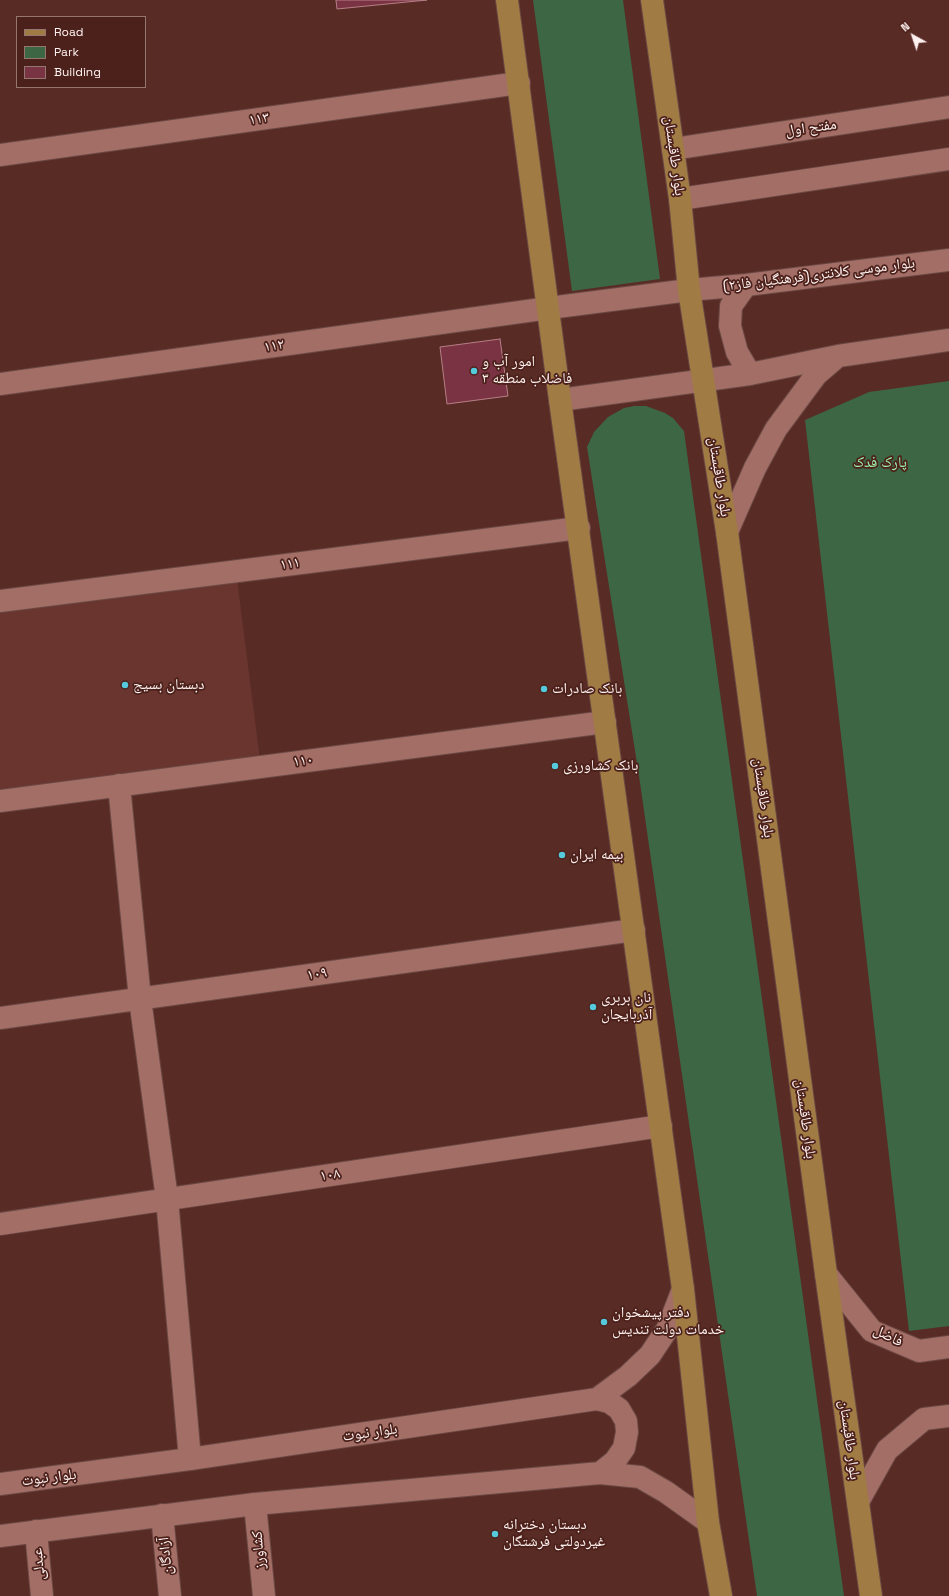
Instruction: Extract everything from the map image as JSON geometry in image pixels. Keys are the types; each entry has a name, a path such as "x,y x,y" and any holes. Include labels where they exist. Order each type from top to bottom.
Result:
{"main road":[{"path":"507,0 560,400 579,528 683,1289 708,1522 721,1596"},
{"name":"بلوار طاقبستان","path":"652,0 680,199 689,290 727,532 826,1274 871,1596"}],"street":[{"name":"۱۱۳","path":"0,156 518,83"},
{"name":"مفتح اول","path":"673,149 949,108"},
{"path":"680,199 949,159"},
{"name":"بلوار موسی کلانتری(فرهنگیان فاز۲)","path":"549,308 949,260"},
{"path":"746,285 731,306 730,326 737,352 750,374"},
{"name":"۱۱۲","path":"0,384 549,308"},
{"path":"560,400 750,374 838,356 949,340"},
{"path":"727,532 755,468 776,429 816,375 838,356"},
{"name":"۱۱۱","path":"0,601 579,528"},
{"name":"۱۱۰","path":"0,801 605,722"},
{"path":"119,785 140,999 167,1199 190,1460"},
{"name":"۱۰۹","path":"0,1018 634,930"},
{"name":"۱۰۸","path":"0,1224 661,1126"},
{"name":"فاضل","path":"826,1274 872,1331 919,1351 949,1347"},
{"name":"بلوار نبوت","path":"0,1484 190,1460 597,1399 628,1376 650,1355 668,1328 683,1289"},
{"path":"597,1399 609,1402 619,1409 626,1421 627,1432 624,1448 615,1461 600,1474"},
{"path":"858,1502 887,1450 924,1419 949,1416"},
{"path":"0,1536 255,1504 600,1474 640,1477 666,1492 708,1522"},
{"name":"کشاورز","path":"255,1504 264,1596"},
{"name":"آزادگان","path":"162,1515 170,1596"},
{"name":"عبدلی","path":"36,1531 42,1596"}],"shaded area":[{"name":"دبستان بسیج","path":"237,579 260,760 0,793 0,609"}],"green space":[{"path":"533,0 623,0 660,279 572,291"},
{"name":"پارک فدک","path":"949,381 949,1326 909,1331 805,420 869,392"},
{"path":"646,406 665,413 673,418 684,431 844,1596 757,1596 639,776 587,447 594,432 608,417 624,408"}],"building":[{"path":"336,0 427,0 337,9"},
{"name":"امور آب و فاضلاب منطقه ۳","path":"500,339 508,396 447,404 440,347"}],"place":[{"name":"امور آب و فاضلاب منطقه ۳","path":"474,371"},
{"name":"دبستان بسیج","path":"125,685"},
{"name":"بانک صادرات","path":"544,689"},
{"name":"بانک کشاورزی","path":"555,766"},
{"name":"بیمه ایران","path":"562,855"},
{"name":"نان بربری آذربایجان","path":"593,1007"},
{"name":"دفتر پیشخوان خدمات دولت تندیس","path":"604,1322"},
{"name":"دبستان دخترانه غیردولتی فرشتگان","path":"495,1534"}]}
